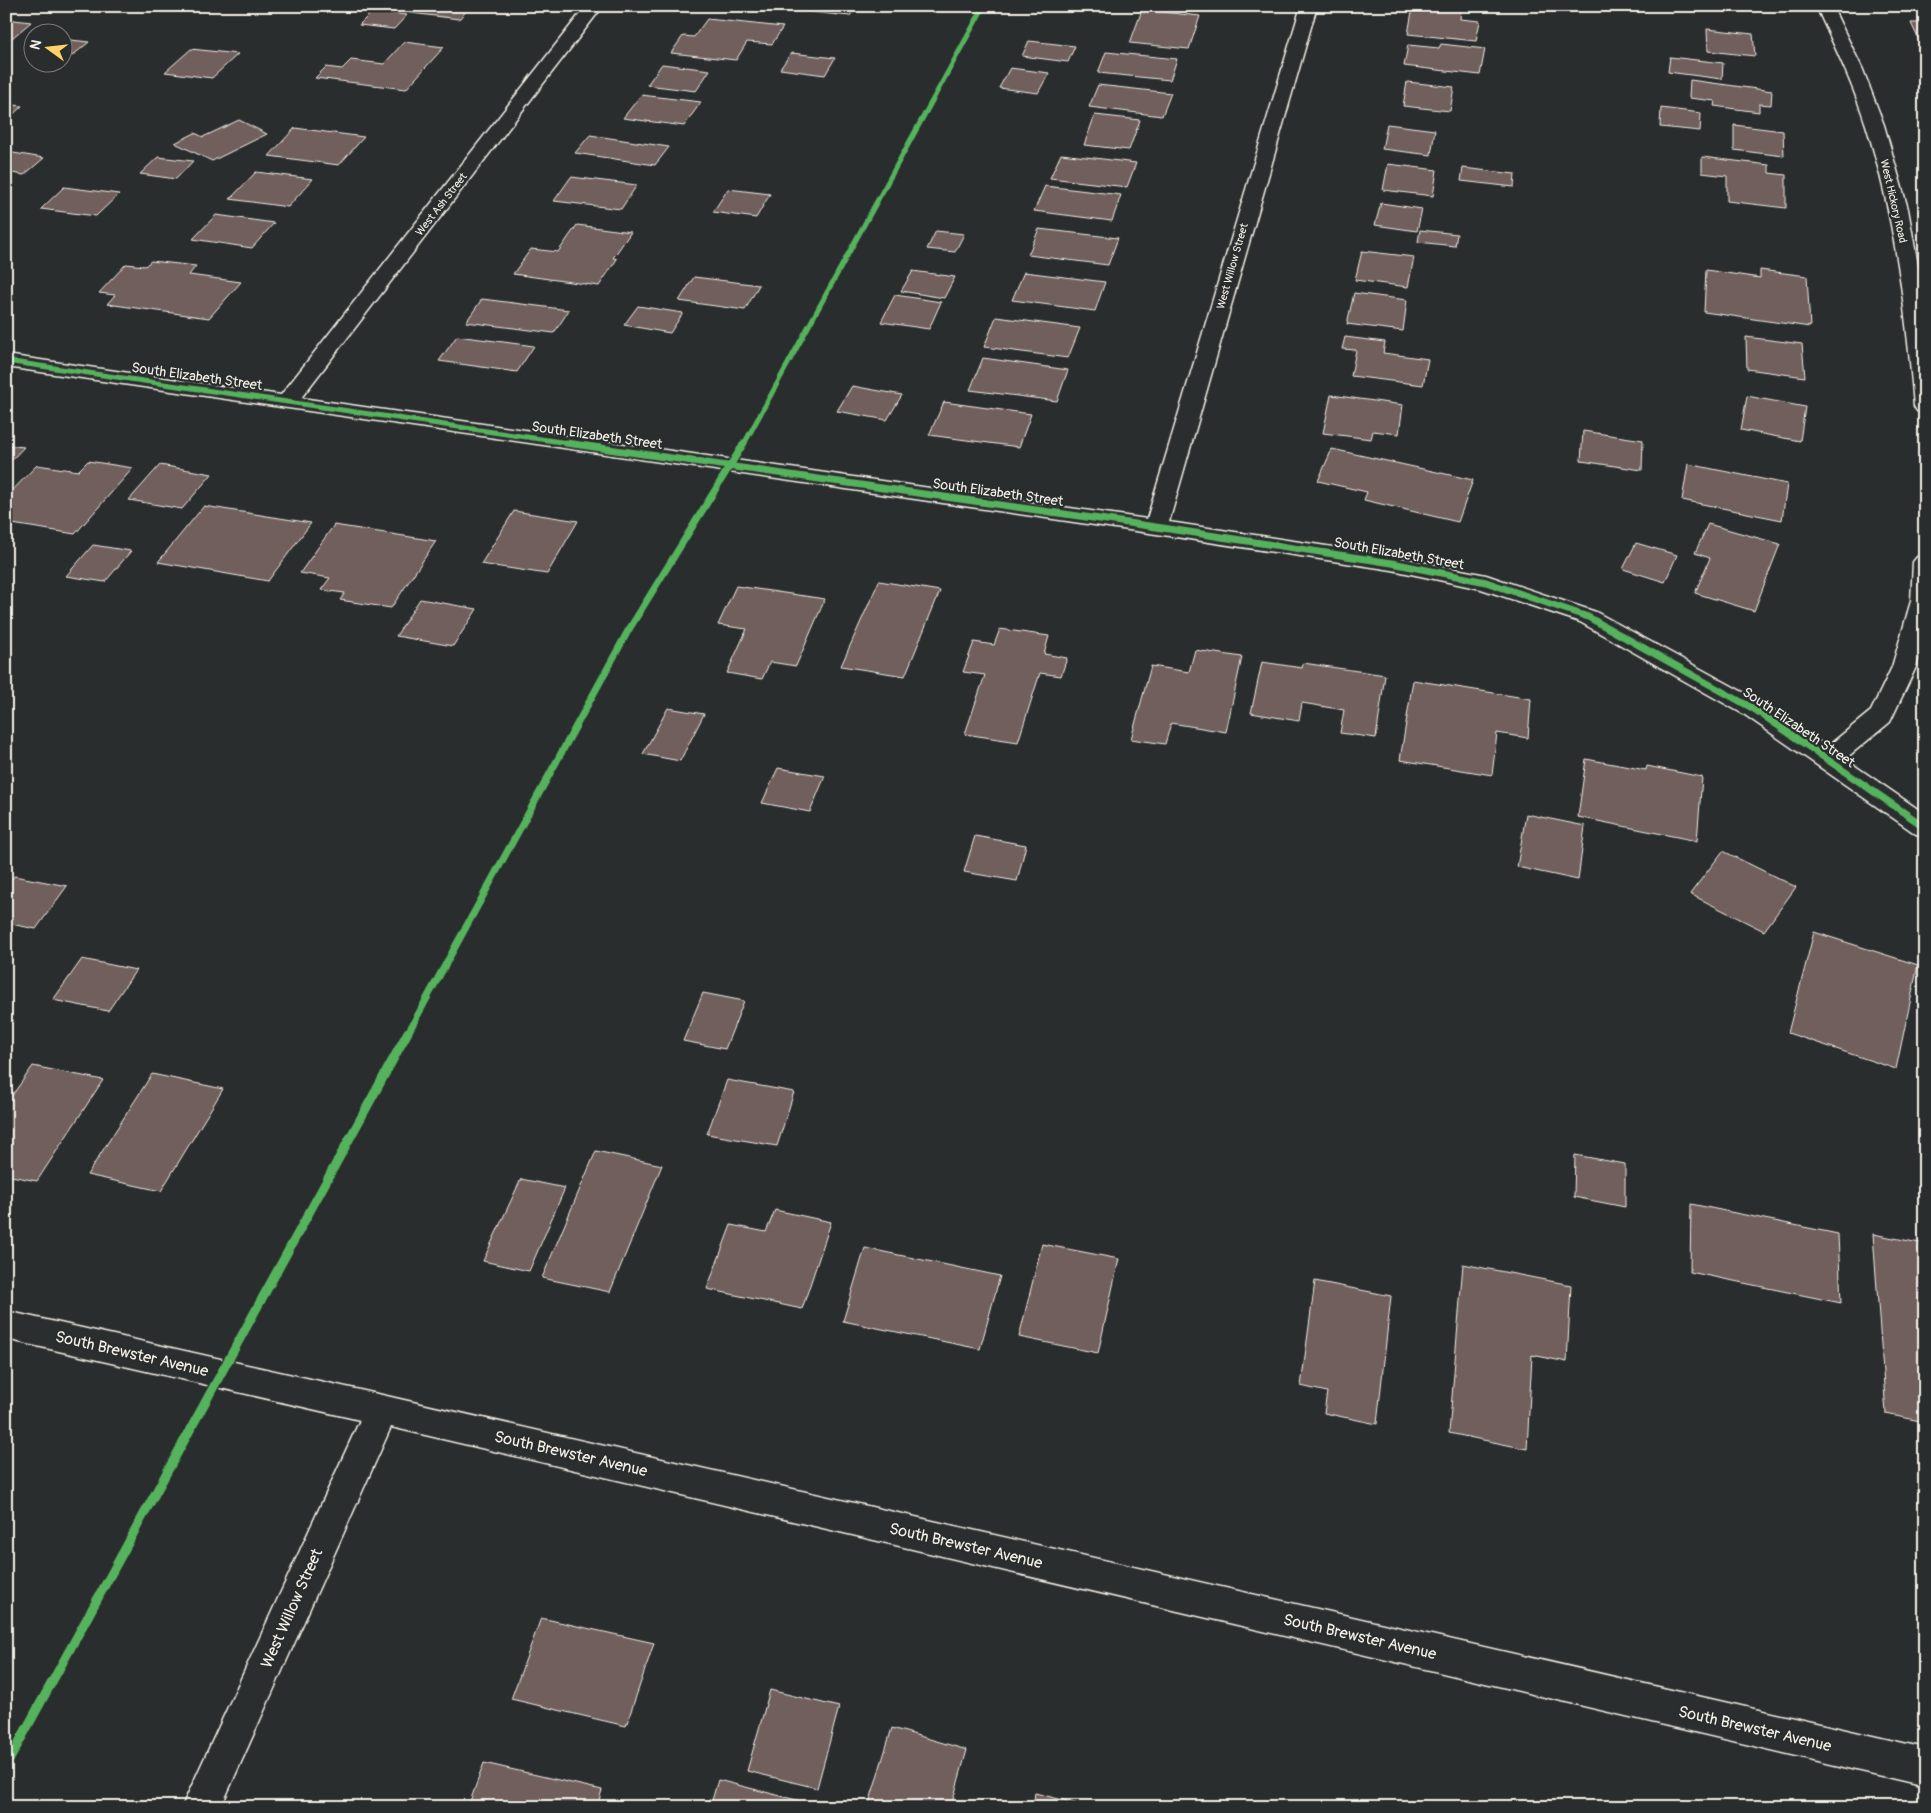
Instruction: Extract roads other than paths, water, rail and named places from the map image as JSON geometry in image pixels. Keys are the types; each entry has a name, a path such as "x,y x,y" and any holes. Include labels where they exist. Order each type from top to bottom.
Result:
{"street":[{"name":"West Ash Street","path":"287,402 595,6"},
{"name":"West Willow Street","path":"1156,527 1309,6"},
{"name":"West Hickory Road","path":"1824,6 1854,70 1875,125 1898,208 1916,313 1925,406"},
{"name":"South Elizabeth Street","path":"6,360 730,468 1156,527 1392,563 1486,582 1588,617 1754,709 1925,827"},
{"path":"1827,761 1881,716 1904,667 1923,601 1925,562"},
{"name":"South Brewster Avenue","path":"6,1325 382,1410 1925,1767"},
{"name":"West Willow Street","path":"201,1807 382,1410"}]}
